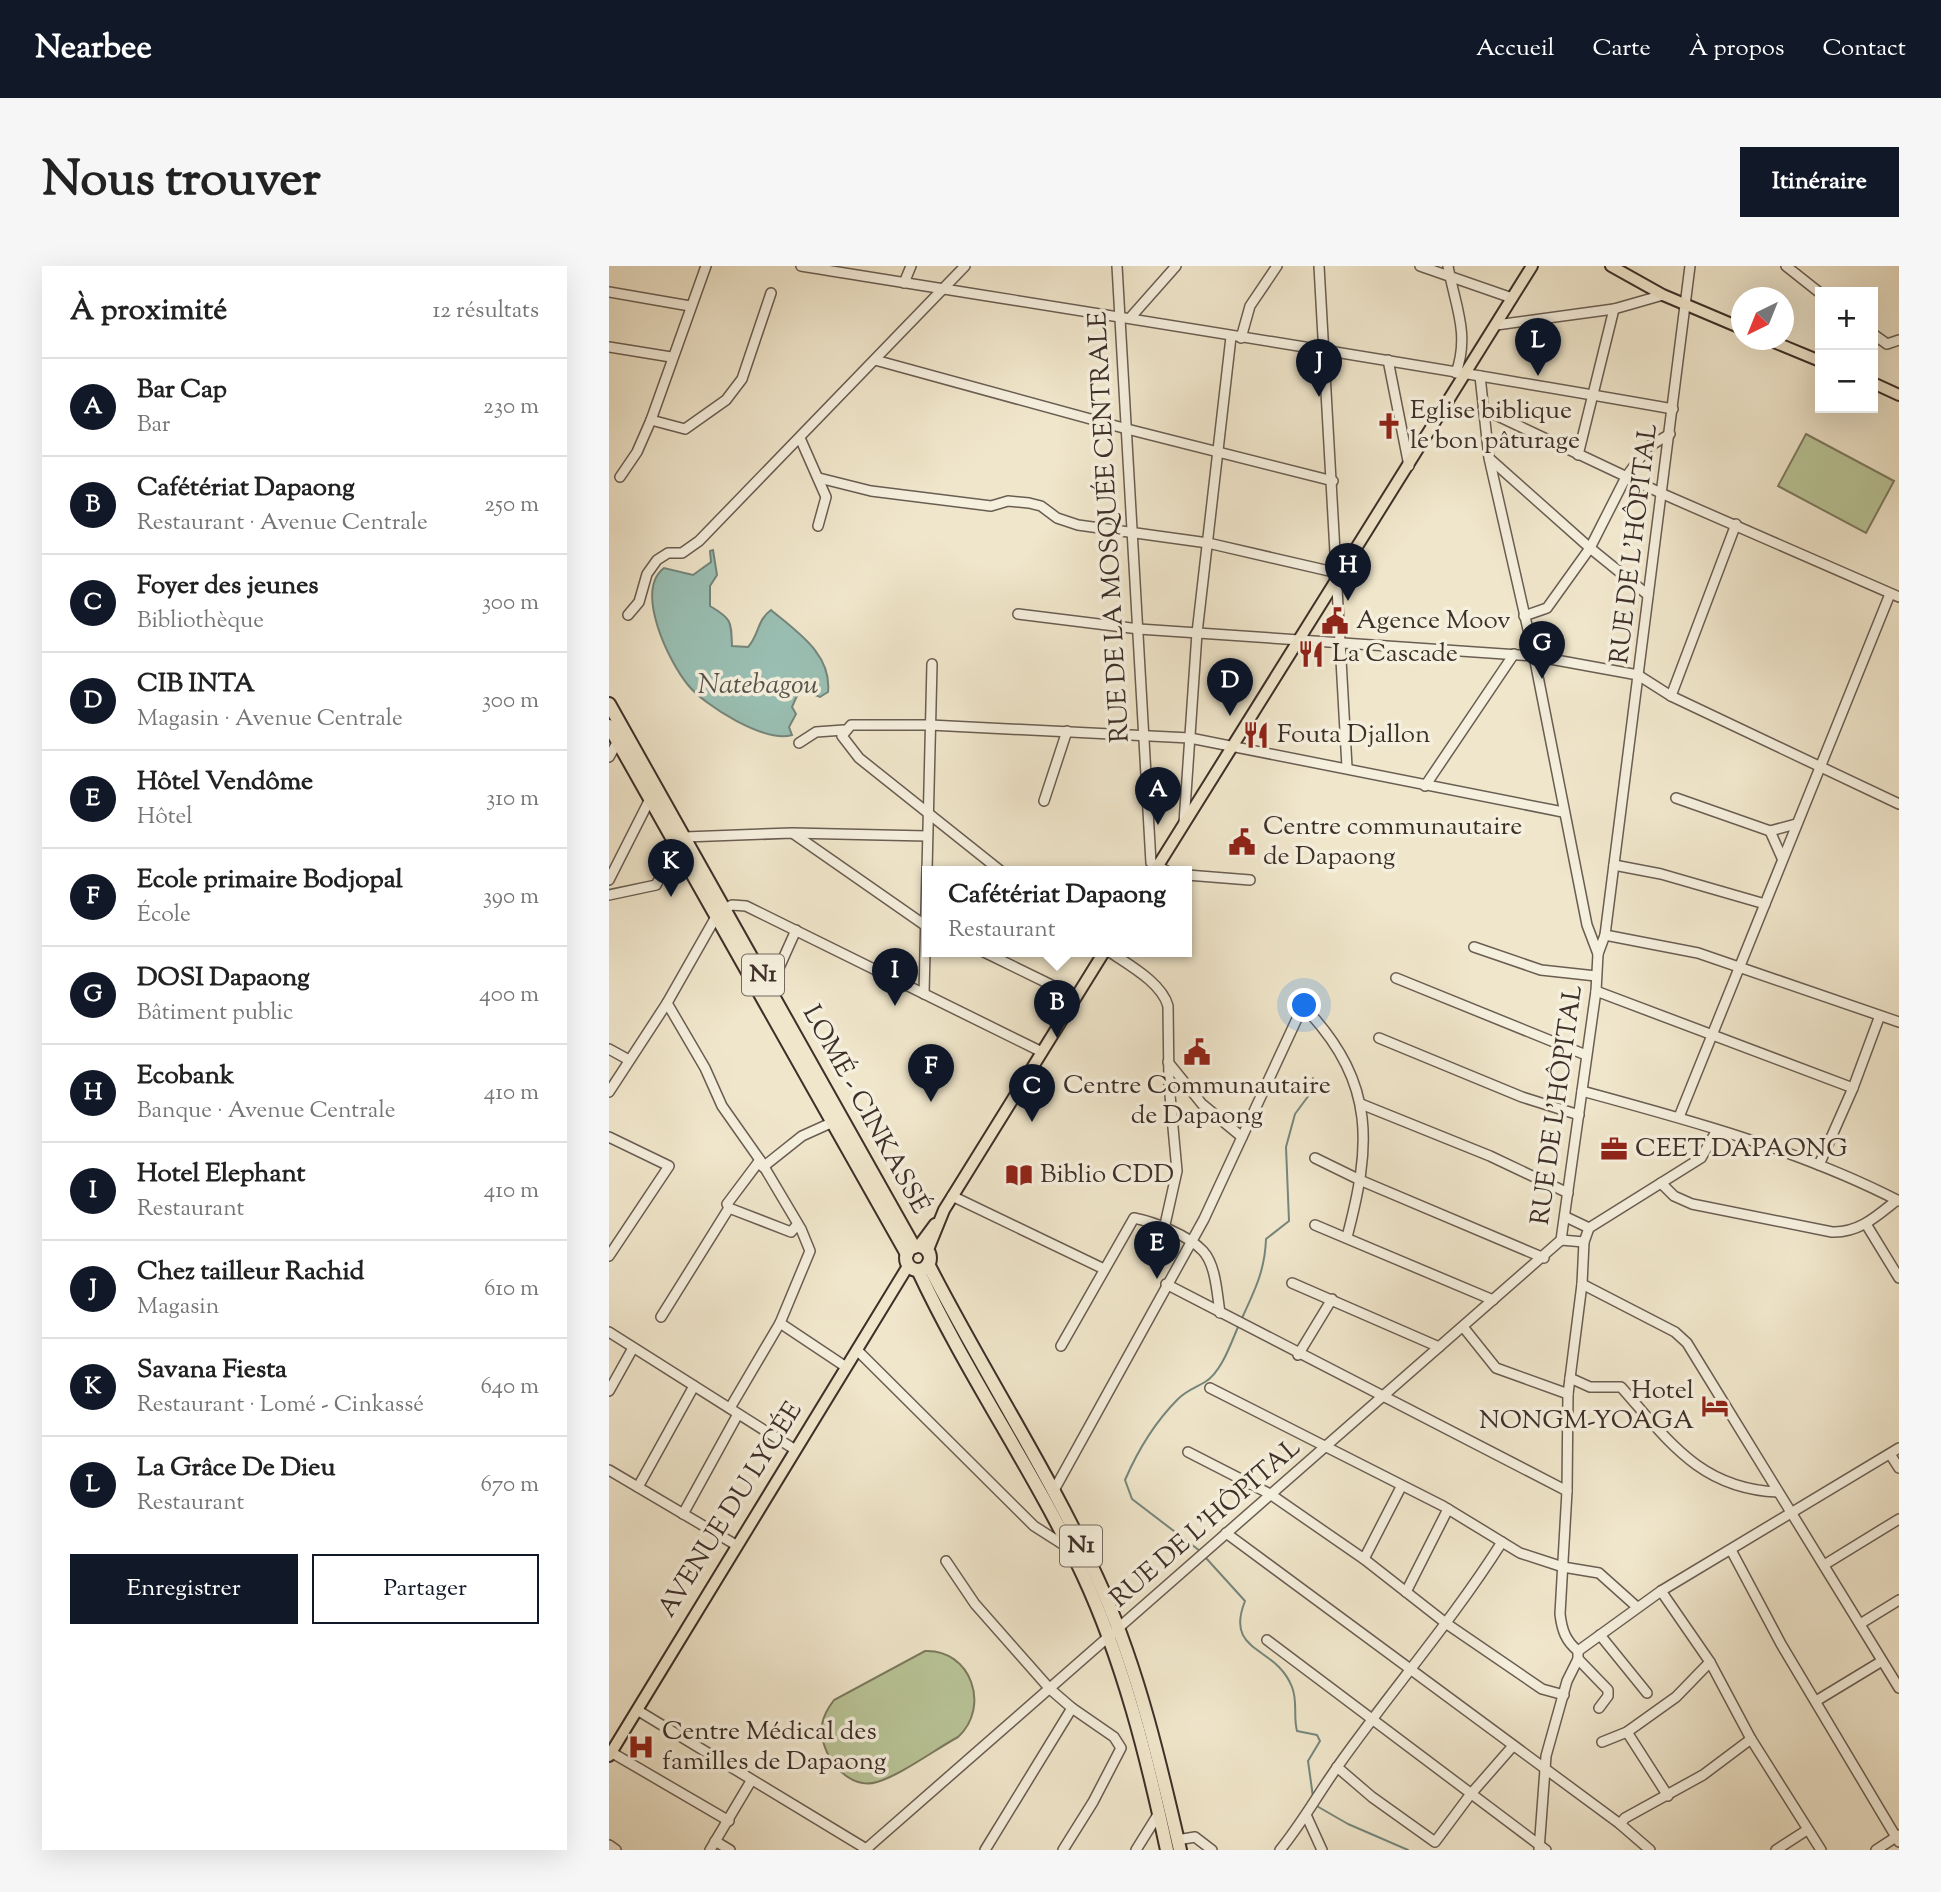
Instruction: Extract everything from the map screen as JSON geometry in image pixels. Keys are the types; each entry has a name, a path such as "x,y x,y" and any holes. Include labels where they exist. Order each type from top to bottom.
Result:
{"highway":[{"name":"LOMÉ - CINKASSÉ","path":"609,704 681,841 917,1259"},
{"name":"LOMÉ - CINKASSÉ","path":"609,726 650,799 681,841"},
{"name":"LOMÉ - CINKASSÉ","path":"721,912 770,988 822,1093 833,1122 917,1259"},
{"name":"N1","path":"917,1259 1053,1492 1119,1629 1147,1719 1179,1845"},
{"name":"N1","path":"917,1259 1070,1550 1108,1638 1159,1813 1167,1850"}],"main road":[{"path":"1611,266 1663,295 1731,324"},
{"path":"1157,866 1409,466 1460,374 1496,325 1528,269"},
{"path":"1793,350 1815,359"},
{"path":"1878,385 1899,395"},
{"name":"AVENUE DU LYCÉE","path":"610,1753 794,1449 917,1259 937,1222 1101,957"}],"street":[{"path":"620,477 637,452 651,420 671,356 706,266"},
{"path":"801,266 860,271 904,283 1125,317 1236,338 1325,349 1673,409"},
{"path":"904,283 911,266"},
{"path":"628,615 639,602 647,574 657,560 668,553 682,553 699,541 710,526 800,438 965,266"},
{"name":"RUE DE LA MOSQUÉE CENTRALE","path":"1117,266 1125,317 1127,429 1139,629 1142,734 1153,866"},
{"path":"1125,317 1176,266"},
{"path":"1183,824 1197,633 1236,338 1250,306 1277,266"},
{"path":"1318,266 1333,481 1347,767"},
{"path":"1420,266 1449,271 1512,298"},
{"name":"RUE DE L'HÔPITAL","path":"866,1850 1202,1553 1544,1258 1561,1240 1596,991 1598,954 1605,935 1690,266"},
{"path":"1786,266 1815,289"},
{"path":"1449,271 1463,335 1460,374"},
{"path":"609,292 690,306"},
{"path":"651,420 685,429 726,400 742,379 771,293"},
{"path":"1496,325 1614,309 1663,295"},
{"path":"1578,455 1614,309"},
{"path":"1878,338 1887,344 1899,340"},
{"path":"609,347 671,356"},
{"path":"875,360 1127,429 1333,481"},
{"path":"1388,360 1409,466"},
{"path":"1480,376 1489,458 1534,656 1587,925 1598,954"},
{"path":"1483,409 1663,494 1895,596 1818,767 1678,1117"},
{"path":"1524,615 1547,608 1590,548 1626,477 1648,447 1670,434"},
{"path":"800,438 820,478 826,500 818,526"},
{"path":"1489,458 1590,548 1649,595"},
{"path":"820,478 871,491 991,506 1008,501 1028,503 1043,506 1057,518 1072,523 1132,534 1208,543 1338,575"},
{"path":"1671,696 1736,524"},
{"path":"1018,614 1139,629 1298,642 1514,654 1639,675 1671,696 1896,802 1899,791"},
{"path":"1425,786 1514,654"},
{"path":"927,866 932,664"},
{"path":"799,743 816,732 844,730 851,725 930,725 1190,737 1563,812"},
{"path":"844,730 842,736 859,758 994,866"},
{"path":"1044,802 1067,731"},
{"path":"609,757 618,741"},
{"path":"1676,798 1770,831 1796,824"},
{"path":"609,880 650,799"},
{"path":"1770,831 1782,858"},
{"path":"792,833 922,923"},
{"path":"609,895 656,885 681,841 792,833 927,836"},
{"path":"1614,865 1686,880 1722,890 1751,903 1765,904"},
{"path":"1192,875 1250,880"},
{"path":"609,1092 667,1003 721,912 732,905 746,906 1042,1052"},
{"path":"770,988 796,930"},
{"path":"1605,935 1698,953 1899,1022"},
{"path":"1474,947 1541,970 1596,976"},
{"path":"924,994 925,957"},
{"path":"993,957 1076,997"},
{"path":"1117,957 1135,969 1167,1000 1168,1062 1178,1171 1164,1229"},
{"path":"1396,978 1586,1055"},
{"path":"1596,991 1853,1088"},
{"path":"667,1003 722,1106 761,1164 810,1251 780,1322 683,1514"},
{"path":"1053,1492 1200,1226 1301,1010 1308,1011 1334,1044 1361,1104 1365,1157 1362,1181 1347,1237"},
{"path":"1819,1165 1853,1088 1879,1017"},
{"path":"1379,1038 1522,1097 1579,1115"},
{"path":"609,1049 629,1060"},
{"path":"1168,1062 1202,1104 1242,1138"},
{"path":"1582,1091 1678,1117 1819,1165 1898,1201 1866,1224 1842,1232 1780,1224 1692,1204 1674,1196 1661,1183"},
{"path":"1361,1104 1490,1156 1568,1193"},
{"path":"661,1317 729,1208 727,1204 761,1164 802,1136 833,1122"},
{"path":"1599,1708 1608,1696 1608,1690 1568,1643 1561,1628 1568,1394 1582,1284 1584,1242 1589,1228 1701,1158 1717,1130"},
{"path":"609,1137 669,1166 609,1256"},
{"path":"1315,1158 1362,1181 1544,1258"},
{"path":"953,1196 1104,1269"},
{"path":"729,1208 791,1232 797,1225"},
{"path":"1566,1217 1589,1228"},
{"path":"1061,1346 1132,1219 1164,1229 1203,1251"},
{"path":"1866,1224 1899,1278"},
{"path":"1315,1225 1493,1300"},
{"path":"1200,1226 1203,1251 1214,1275 1220,1313"},
{"path":"1561,1240 1584,1242"},
{"path":"1292,1283 1332,1298 1439,1347"},
{"path":"1166,1284 1298,1355 1567,1491"},
{"path":"1582,1284 1684,1339 1899,1688"},
{"path":"1298,1355 1332,1298"},
{"path":"780,1322 846,1367"},
{"path":"1464,1328 1496,1367 1568,1394"},
{"path":"609,1332 794,1449"},
{"path":"609,1391 633,1348"},
{"path":"857,1350 1040,1532 1070,1550"},
{"path":"1570,1378 1590,1387 1621,1387 1656,1430 1685,1459 1742,1489 1778,1492"},
{"path":"638,1487 694,1386"},
{"path":"1210,1388 1448,1509 1520,1553 1563,1567 1599,1573 1637,1607"},
{"path":"1541,1848 1544,1771 1564,1695 1578,1655 1600,1635 1661,1591 1899,1448"},
{"path":"1188,1452 1271,1494 1364,1559 1447,1624 1542,1689 1564,1695"},
{"path":"1890,1454 1899,1468"},
{"path":"609,1470 736,1545"},
{"path":"1364,1559 1401,1487"},
{"path":"1406,1592 1448,1509"},
{"path":"1824,1564 1899,1519"},
{"path":"1226,1533 1544,1771 1620,1824 1650,1850"},
{"path":"1280,1850 1307,1817 1337,1767 1447,1624 1502,1542"},
{"path":"1731,1550 1781,1644 1898,1838 1876,1850"},
{"path":"946,1561 975,1604 1050,1689 1114,1737 1121,1748 1093,1802 1063,1850"},
{"path":"1661,1591 1710,1662 1751,1739 1821,1850"},
{"path":"1860,1624 1899,1600"},
{"path":"1600,1635 1647,1693"},
{"path":"1267,1640 1541,1848"},
{"path":"1816,1700 1882,1661"},
{"path":"1602,1742 1627,1732 1676,1697 1710,1662"},
{"path":"985,1850 1072,1708"},
{"path":"637,1710 866,1850"},
{"path":"1627,1732 1668,1796"},
{"path":"1620,1824 1625,1818 1668,1796 1697,1775 1703,1775 1751,1739"},
{"path":"1337,1767 1372,1797 1435,1842 1470,1795 1512,1747"},
{"path":"610,1753 729,1821"},
{"path":"710,1850 751,1781"},
{"path":"1136,1850 1159,1813"},
{"path":"1307,1817 1322,1850"},
{"path":"1776,1850 1807,1830"},
{"path":"1179,1845 1195,1837 1212,1850"},
{"path":"715,1841 730,1850"},
{"path":"609,1845 616,1850"}],"green space":[{"path":"1806,434 1894,481 1866,533 1778,486"},
{"path":"925,1651 941,1653 954,1659 964,1669 974,1696 968,1725 958,1737 886,1779 861,1783 846,1776 829,1757 822,1736 822,1724 830,1706 834,1700"}],"water":[{"name":"Natebagou","path":"713,550 717,575 710,586 710,606 723,614 729,622 732,646 748,647 763,618 771,610 811,645 824,666 828,678 828,692 820,697 800,689 792,707 796,714 789,727 792,735 767,734 736,721 708,703 688,685 664,644 653,609 652,593 656,579 664,568 693,575 711,562 710,551"}],"waterway":[{"path":"1242,1318 1261,1270 1266,1239 1289,1221 1286,1147 1295,1114 1312,1091 1313,1078"},
{"path":"1200,1551 1132,1499 1125,1480 1141,1447 1162,1417 1181,1396 1211,1378 1216,1372 1238,1327"},
{"path":"1206,1558 1245,1601 1240,1618 1241,1631 1246,1640 1285,1673 1295,1698 1297,1731 1317,1735 1320,1741 1308,1761 1313,1797"},
{"path":"1315,1805 1348,1824 1408,1850"}],"place":[{"name":"La Grâce De Dieu","path":"1538,376"},
{"name":"Chez tailleur Rachid","path":"1319,397"},
{"name":"Eglise biblique le bon pâturage","path":"1389,426"},
{"name":"Ecobank","path":"1348,601"},
{"name":"Agence Moov","path":"1335,621"},
{"name":"La Cascade","path":"1311,654"},
{"name":"DOSI Dapaong","path":"1542,679"},
{"name":"CIB INTA","path":"1230,716"},
{"name":"Fouta Djallon","path":"1256,735"},
{"name":"Bar Cap","path":"1158,825"},
{"name":"Centre communautaire de Dapaong","path":"1242,842"},
{"name":"Savana Fiesta","path":"671,897"},
{"name":"Hotel Elephant","path":"895,1006"},
{"name":"Cafétériat Dapaong","path":"1057,1038"},
{"name":"Centre Communautaire de Dapaong","path":"1197,1052"},
{"name":"Ecole primaire Bodjopal","path":"931,1102"},
{"name":"Foyer des jeunes","path":"1032,1122"},
{"name":"CEET DAPAONG","path":"1614,1149"},
{"name":"Biblio CDD","path":"1019,1175"},
{"name":"Hôtel Vendôme","path":"1157,1279"},
{"name":"Hotel NONGM-YOAGA","path":"1715,1406"},
{"name":"Centre Médical des familles de Dapaong","path":"641,1747"}]}
